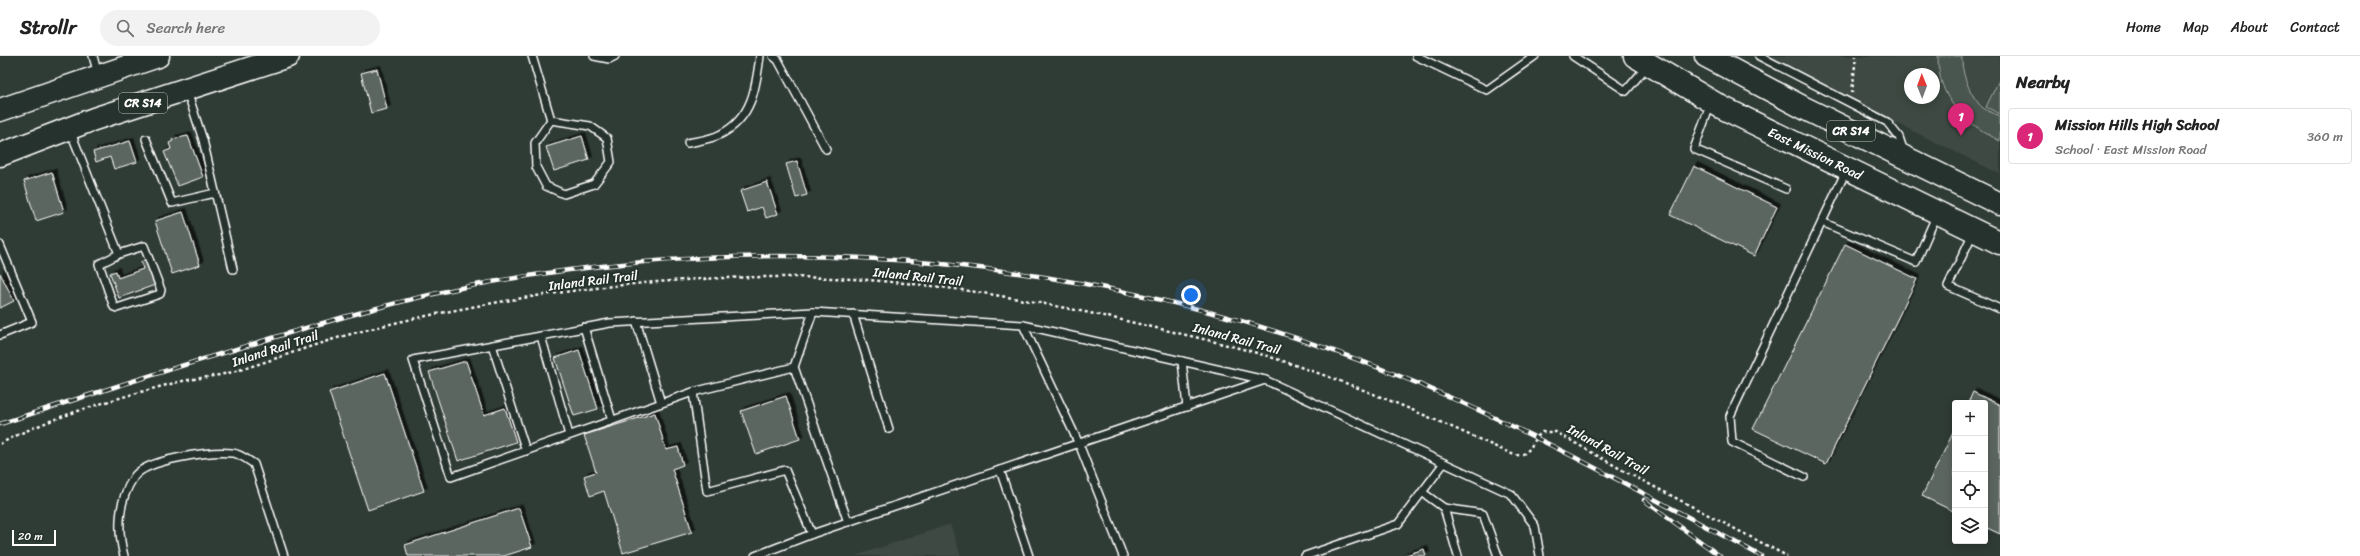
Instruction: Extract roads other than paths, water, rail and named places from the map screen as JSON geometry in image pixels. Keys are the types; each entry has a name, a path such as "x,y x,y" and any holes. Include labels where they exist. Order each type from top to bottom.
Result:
{"main road":[{"name":"CR S14","path":"0,155 70,128 288,56"},
{"name":"CR S14","path":"1706,56 1748,80 2000,204"},
{"path":"0,110 96,66 146,58"},
{"name":"East Mission Road","path":"1642,60 1711,101 2000,243"}],"lane":[{"path":"532,56 551,120"},
{"path":"594,56 609,59 615,56"},
{"path":"688,143 720,135 741,120 750,104 760,56"},
{"path":"773,56 778,60 826,149"},
{"path":"1416,56 1487,90 1535,56"},
{"path":"1573,56 1626,91 1642,60"},
{"path":"1759,56 1887,122 1899,137 1905,158"},
{"path":"186,89 203,140 233,269"},
{"path":"1711,101 1694,149 1786,189"},
{"path":"551,120 590,126 607,138 611,162 594,184 564,194 546,186 536,167 535,143 551,120"},
{"path":"70,128 119,254"},
{"path":"146,138 172,202 215,194"},
{"path":"1804,477 1732,442 1730,416 1847,169"},
{"path":"1822,222 1916,262 1937,213"},
{"path":"1974,231 1948,286 2000,309"},
{"path":"0,245 32,322 0,335"},
{"path":"144,246 161,290 160,294 115,308 99,266 100,262 119,254 144,246"},
{"path":"813,312 794,367 848,522"},
{"path":"794,367 693,392 451,477 413,360 584,327 636,321 813,312 1023,325 1265,380 1511,494 1535,526 1540,556"},
{"path":"853,314 889,429"},
{"path":"636,321 661,403"},
{"path":"1023,325 1078,444 1123,556"},
{"path":"584,327 612,420"},
{"path":"541,336 570,435"},
{"path":"492,345 526,451"},
{"path":"1182,361 1187,407"},
{"path":"756,556 812,534 1265,380"},
{"path":"693,392 707,491 785,470 812,534"},
{"path":"124,556 120,540 120,506 134,476 160,461 195,455 234,452 254,464 284,556"},
{"path":"1305,556 1398,524 1444,463"},
{"path":"1000,470 1029,556"},
{"path":"1422,492 1444,508 1483,514 1498,556"},
{"path":"1444,508 1458,556"}],"railway":[{"path":"0,424 309,327 389,305 470,286 587,268 704,258 822,257 940,264 1057,279 1173,303 1286,335 1397,375 1490,416 1626,484 1761,556"},
{"path":"1644,500 1720,556"}],"place":[{"name":"Mission Hills High School","path":"1961,136"}]}
